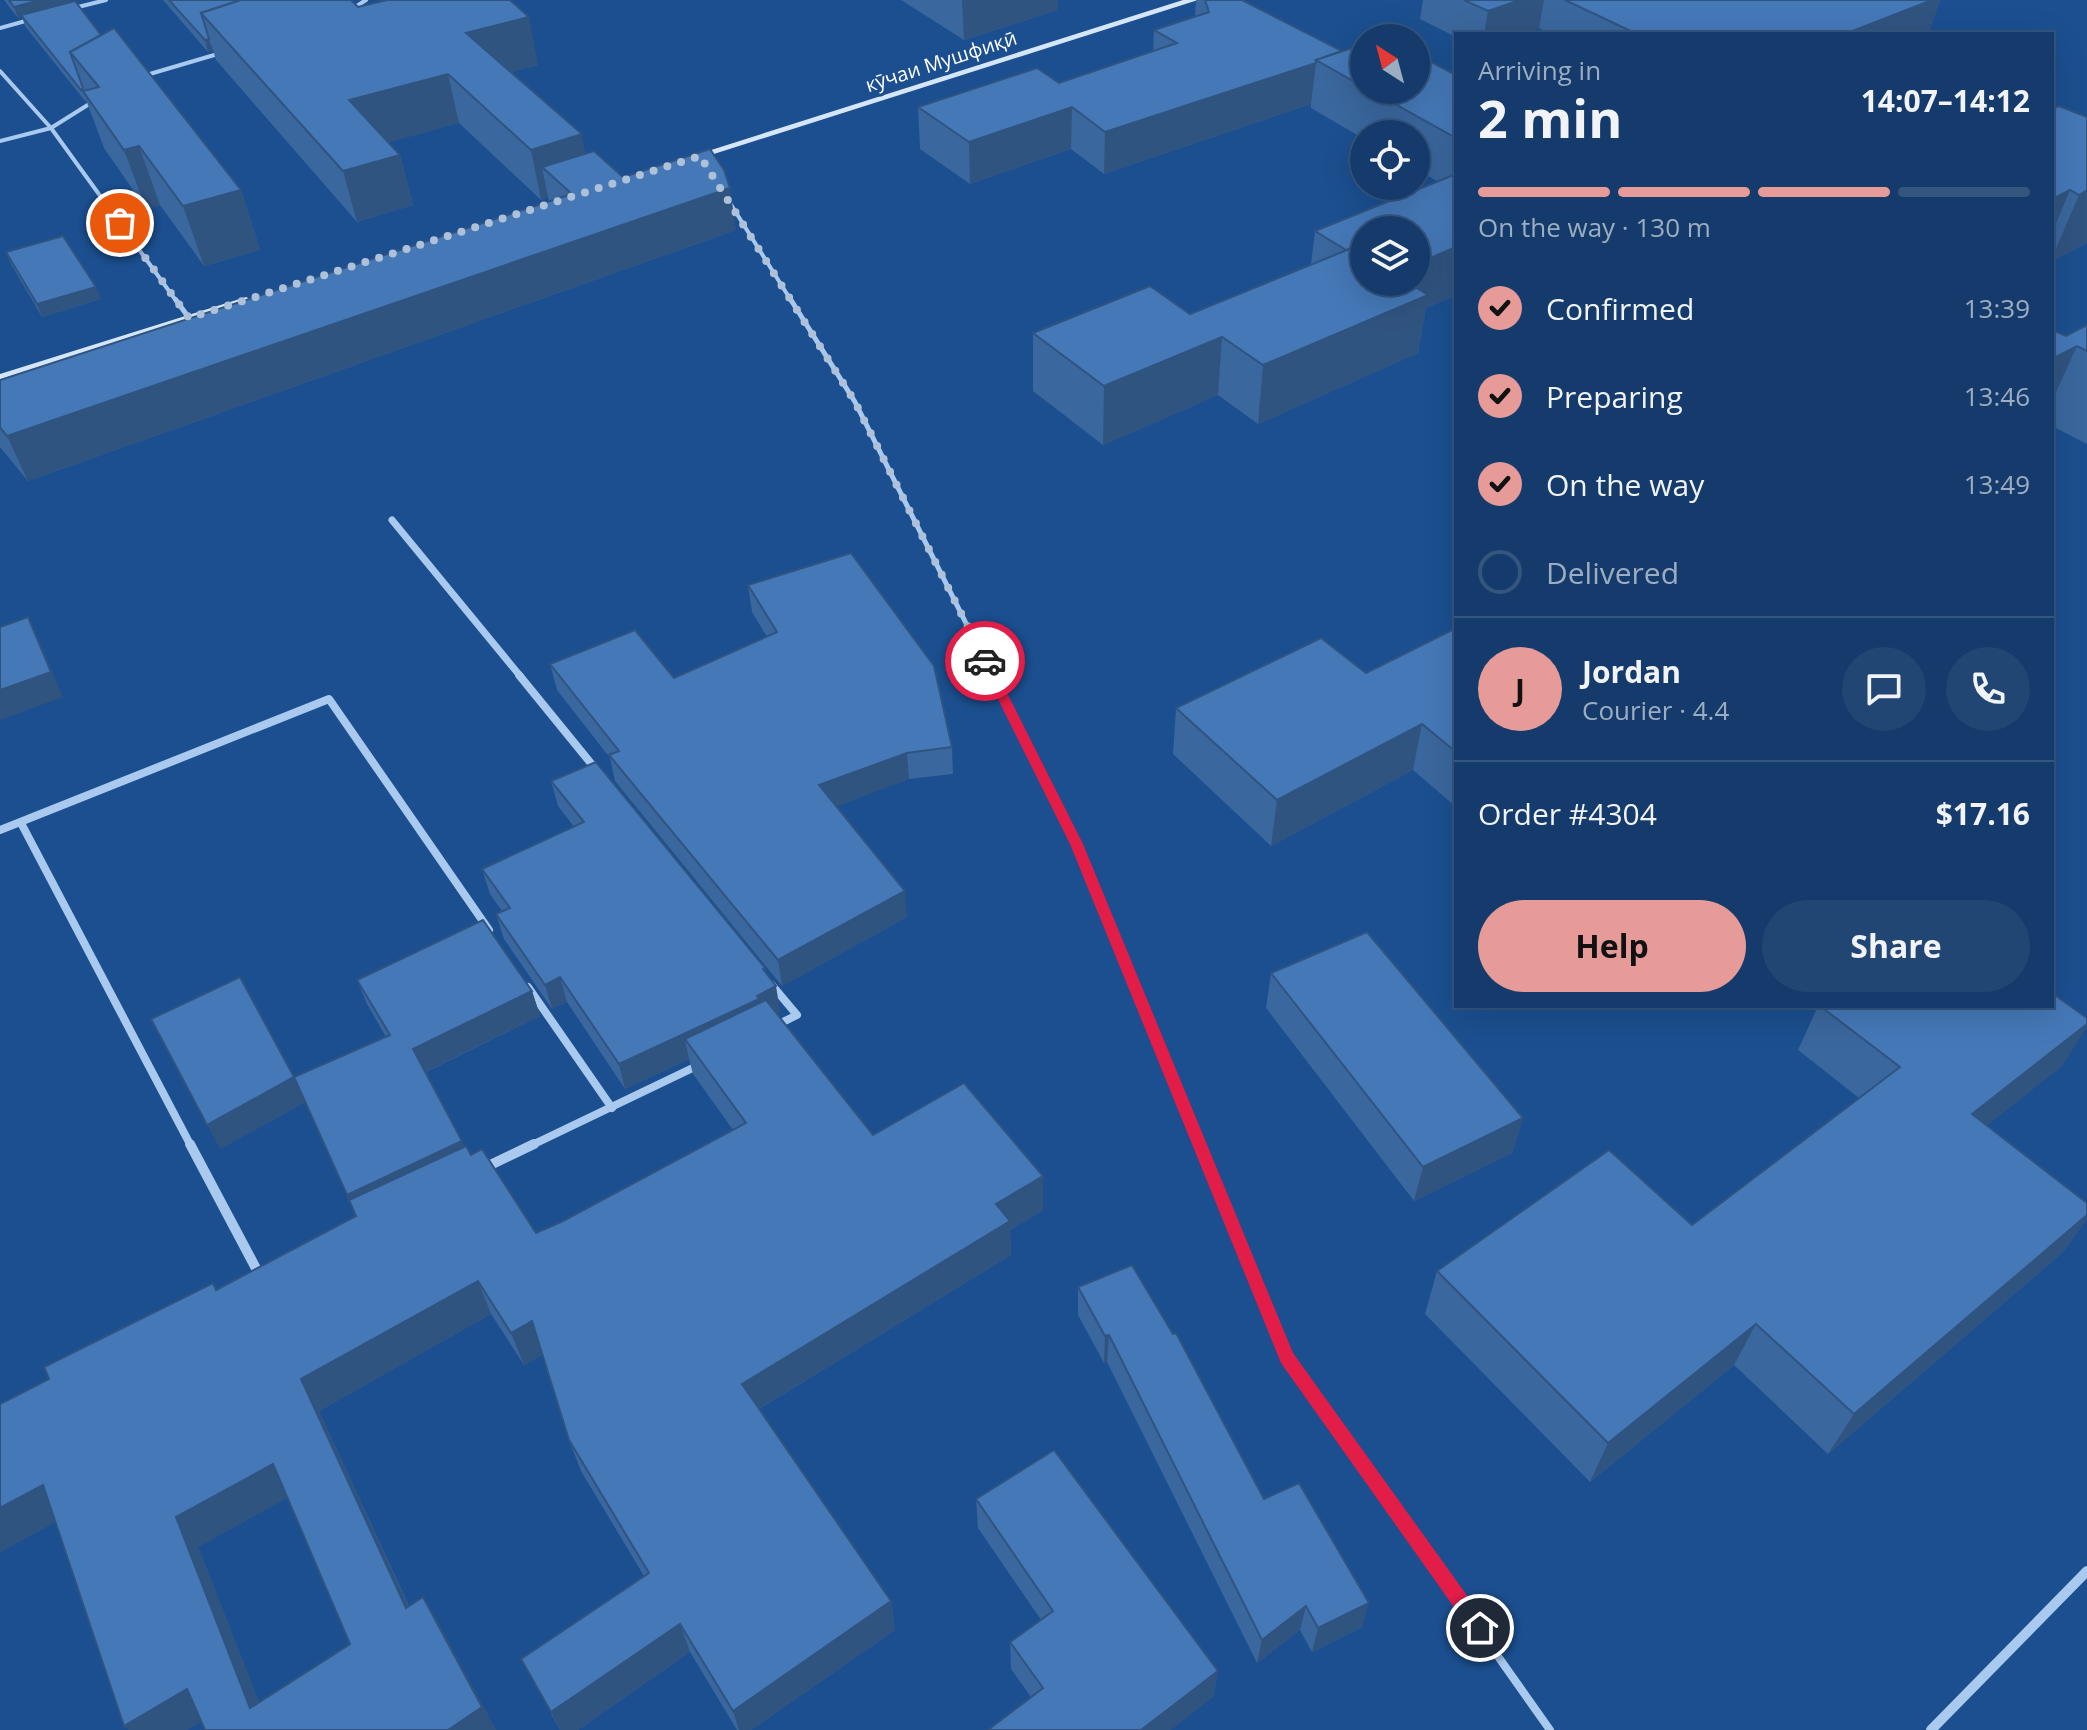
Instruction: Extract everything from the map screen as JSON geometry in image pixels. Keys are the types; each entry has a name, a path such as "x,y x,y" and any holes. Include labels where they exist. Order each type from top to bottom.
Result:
{"street":[{"name":"кӯчаи Мушфиқӣ","path":"685,160 1193,0"},
{"path":"0,378 264,294"},
{"path":"392,520 604,780"},
{"path":"0,830 329,699 497,942"},
{"path":"21,823 259,1274"},
{"path":"767,978 797,1015 768,1029"},
{"path":"523,980 612,1108"},
{"path":"470,1174 711,1058"},
{"path":"245,1281 273,1267"},
{"path":"1931,1730 2087,1571"}],"lane":[{"path":"60,12 106,0"},
{"path":"348,12 366,0"},
{"path":"0,28 30,20"},
{"path":"140,77 231,50"},
{"path":"0,71 51,128 189,318"},
{"path":"0,141 51,128 100,97"},
{"path":"700,156 708,169"},
{"path":"724,194 855,402 1076,844 1287,1358 1550,1730"}],"building":[{"path":"9,0 40,0 14,7"},
{"path":"169,0 241,0 201,13 209,39 205,40"},
{"path":"241,0 351,0 358,7 387,0 510,0 529,17 466,33 582,134 531,150 448,74 349,100 400,155 343,171 201,13"},
{"path":"1205,0 1242,0 1342,51 1316,60 1316,63 1105,132 1072,107 969,142 918,107 1037,68 1059,83 1177,43 1154,30 1209,12"},
{"path":"1464,0 1520,0 1488,11"},
{"path":"1565,0 1932,0 1850,32 1633,32"},
{"path":"75,1 101,35 70,52 83,88 81,90 21,15"},
{"path":"114,28 241,190 183,206 139,146 124,150 83,91 99,87 70,52"},
{"path":"1350,49 1350,79 1316,60"},
{"path":"1430,61 1454,74 1454,137 1430,123 1430,120 1424,120 1395,104 1430,104"},
{"path":"2059,106 2087,117 2087,190 2079,195 2070,190 2054,198 2054,108"},
{"path":"710,149 724,170 730,188 7,436 0,427 0,380 572,194 542,167 594,151 623,177"},
{"path":"1454,175 1454,248 1430,258 1430,216 1352,216 1392,200 1430,200 1430,185"},
{"path":"1350,217 1350,249 1346,250 1315,231"},
{"path":"63,236 96,287 37,304 6,252"},
{"path":"1350,249 1350,296 1426,296 1263,365 1222,337 1104,386 1033,333 1150,286 1190,314"},
{"path":"2087,325 2087,351 2077,346 2054,358 2054,331 2066,336"},
{"path":"851,553 934,666 952,747 907,753 819,785 905,891 778,960 609,755 619,751 550,664 635,630 674,678 777,632 748,585"},
{"path":"28,617 51,672 0,690 0,627"},
{"path":"1454,629 1454,750 1422,724 1277,800 1176,708 1321,638 1366,673"},
{"path":"596,762 765,968 776,986 757,996 759,999 619,1064 560,977 545,985 496,914 510,908 482,869 584,822 551,781"},
{"path":"483,920 532,991 413,1049 462,1141 347,1195 294,1077 390,1035 357,980"},
{"path":"1367,932 1523,1118 1423,1167 1271,973"},
{"path":"240,977 294,1077 207,1125 151,1019"},
{"path":"2054,994 2087,1018 2087,1024 1972,1114 2087,1203 2087,1215 1854,1414 1756,1324 1608,1443 1437,1271 1609,1150 1692,1225 1900,1067 1823,1008 2054,1008"},
{"path":"766,1000 873,1135 964,1083 1043,1176 996,1204 1010,1221 742,1384 891,1601 733,1711 680,1624 551,1712 521,1659 649,1573 569,1440 532,1321 511,1333 478,1281 301,1379 406,1608 423,1597 482,1707 448,1730 205,1730 187,1689 124,1726 43,1485 0,1508 0,1404 49,1379 44,1367 213,1283 216,1290 356,1216 349,1200 466,1146 471,1155 482,1149 536,1233 746,1123 685,1039","holes":["273,1464 350,1644 250,1708 176,1517"]},
{"path":"1132,1265 1173,1334 1176,1333 1264,1499 1299,1483 1369,1603 1318,1628 1306,1606 1262,1640 1109,1335 1105,1336 1078,1287"},
{"path":"1054,1450 1218,1671 1141,1730 988,1730 1043,1688 1010,1642 1053,1611 976,1499"}],"way so far":[{"path":"120,223 189,318 700,156 855,402 985,661"}],"route":[{"path":"985,661 1076,844 1287,1358 1480,1628"}]}
